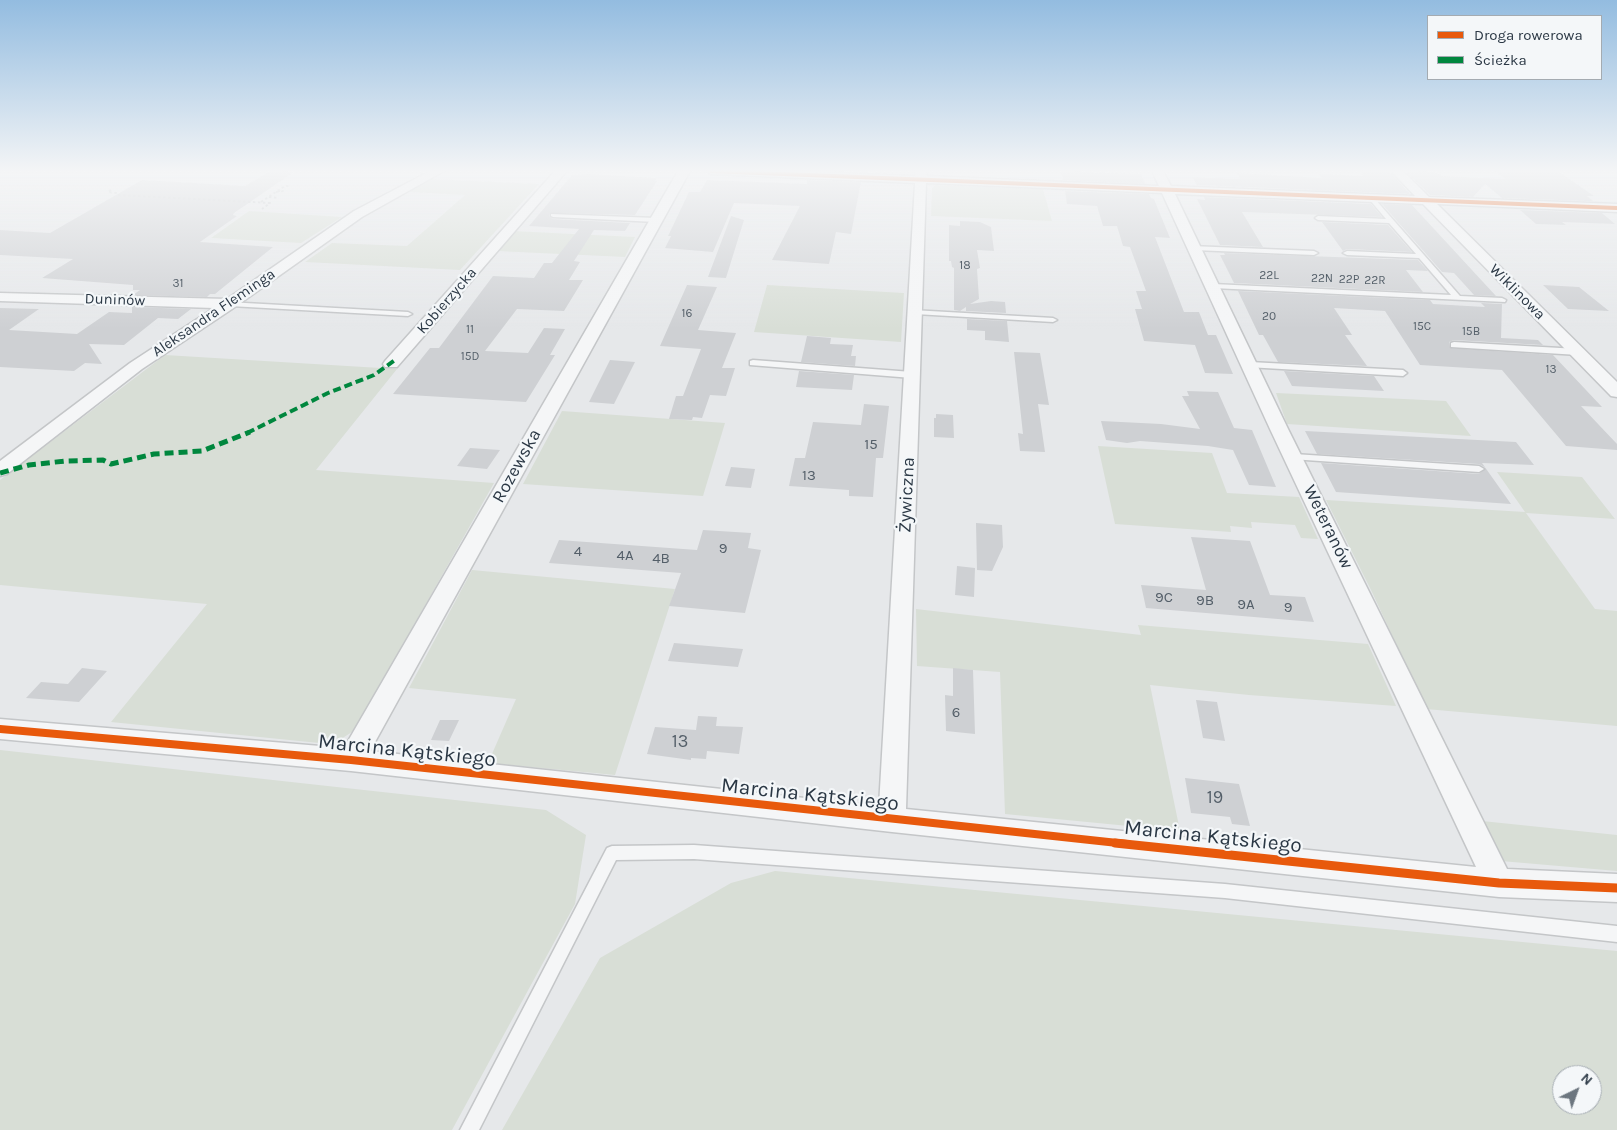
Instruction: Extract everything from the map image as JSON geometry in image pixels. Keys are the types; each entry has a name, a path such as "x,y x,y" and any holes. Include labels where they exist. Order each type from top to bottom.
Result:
{"street":[{"name":"Aleksandra Fleminga","path":"0,470 136,366 230,304 344,224"},
{"name":"Kobierzycka","path":"391,364 515,224"},
{"name":"Rozewska","path":"351,760 654,224"},
{"name":"Żywiczna","path":"892,820 919,224"},
{"name":"Weteranów","path":"1182,224 1499,883"},
{"name":"Wiklinowa","path":"1450,224 1617,392"},
{"name":"Duninów","path":"0,297 230,304"},
{"name":"Marcina Kątskiego","path":"0,728 351,760 892,820 1499,883 1617,888"}],"lane":[{"path":"1394,224 1458,298"},
{"path":"1194,248 1314,253"},
{"path":"1347,253 1423,256"},
{"path":"1212,286 1502,300"},
{"path":"230,304 408,314"},
{"path":"915,312 1053,320"},
{"path":"1454,344 1578,352"},
{"path":"753,363 912,375"},
{"path":"1250,366 1403,373"},
{"path":"1294,457 1479,469"},
{"path":"469,1130 612,853 694,852 1225,891 1617,934"}],"shaded area":[{"path":"231,224 331,224 301,243 211,238"},
{"path":"432,224 503,224 460,270 305,262 332,243 407,246"},
{"path":"513,231 635,237 625,257 496,251"},
{"path":"767,285 904,293 901,342 754,332"},
{"path":"165,355 397,369 316,470 494,483 355,730 338,741 319,743 111,722 207,604 0,585 0,480"},
{"path":"1276,393 1446,401 1471,436 1287,424"},
{"path":"562,411 725,423 703,496 523,484"},
{"path":"1098,446 1212,453 1227,493 1299,497 1318,539 1301,538 1295,525 1251,522 1252,528 1230,526 1231,532 1115,524"},
{"path":"1497,472 1582,477 1615,519 1526,513 1595,609 1617,611 1617,726 1426,709 1372,592 1326,500 1525,512"},
{"path":"472,570 675,589 615,775 488,763 516,699 409,688"},
{"path":"916,609 1141,635 1138,625 1368,644 1396,706 1249,695 1150,685 1180,831 1005,814 1000,672 917,666"},
{"path":"0,750 546,810 586,835 575,904 452,1130 0,1130"},
{"path":"1482,821 1617,835 1617,871 1501,861"},
{"path":"775,871 1617,951 1617,1130 502,1130 600,958 731,883"}],"building":[{"path":"66,224 226,224 200,242 273,247 215,294 210,294 207,297 133,295 140,290 133,290 133,285 42,278 73,259 0,255 0,230 50,233"},
{"path":"531,224 630,224 625,231 594,230 574,261 580,262 569,280 583,280 564,311 517,309 485,351 528,353 544,328 565,329 550,355 555,355 526,402 393,394 430,348 439,348 493,276 534,278 544,263 552,263 579,229 529,226"},
{"path":"674,224 725,224 713,252 665,248 671,236 668,236"},
{"path":"728,224 743,224 726,278 708,277"},
{"path":"791,224 853,224 851,234 836,232 829,264 772,260"},
{"path":"960,224 984,224 991,227 994,251 977,250 980,268 977,269 979,299 970,304 991,301 1005,302 1006,313 966,311 966,307 960,311 954,310 954,268 951,261 949,261 949,225 960,226"},
{"path":"1102,224 1164,224 1170,238 1155,237 1184,312 1199,312 1208,335 1216,335 1233,374 1205,373 1195,345 1144,341 1135,309 1142,309 1136,291 1146,291 1130,247 1123,246 1117,226 1103,226"},
{"path":"1209,224 1249,224 1263,247 1220,245"},
{"path":"1323,224 1388,225 1412,252 1347,249 1343,251"},
{"path":"1399,224 1429,224 1496,296 1474,295 1454,273 1442,272"},
{"path":"1536,224 1564,224 1566,225"},
{"path":"1224,253 1418,260 1428,271 1406,270 1423,292 1234,283 1220,255 1225,255"},
{"path":"687,285 717,287 698,330 736,333 722,368 735,368 726,396 710,395 702,418 693,417 692,420 669,419 676,396 683,396 701,349 660,346"},
{"path":"1543,285 1579,287 1609,311 1568,309"},
{"path":"1238,291 1430,300 1433,304 1485,307 1481,303 1502,304 1501,338 1538,340 1543,345 1454,340 1449,342 1450,348 1553,355 1602,407 1581,406 1617,444 1617,450 1566,446 1502,370 1420,365 1385,311 1334,308 1352,335 1345,335 1367,366 1278,362 1263,335 1259,335"},
{"path":"132,307 191,309 178,319 158,318 124,345 89,344 102,364 85,363 74,371 0,367 0,308 39,309 9,330 77,334 109,312 132,313"},
{"path":"967,319 1007,321 1009,342 985,340 985,331 967,330"},
{"path":"807,336 831,338 830,344 853,345 851,356 856,356 855,366 801,362"},
{"path":"1014,352 1040,353 1049,405 1038,404 1045,452 1020,451 1018,433 1023,434"},
{"path":"610,360 635,362 614,404 589,402"},
{"path":"799,371 854,375 852,390 796,387"},
{"path":"1284,371 1374,376 1384,391 1292,386"},
{"path":"1187,391 1218,392 1234,428 1252,430 1276,487 1249,485 1233,450 1208,446 1140,441 1127,443 1106,440 1101,421 1161,424 1200,429 1182,396 1189,396"},
{"path":"864,404 889,406 883,458 876,458 873,497 849,496 849,490 789,486 795,458 805,458 813,422 861,425"},
{"path":"936,414 953,415 954,438 934,437 934,418 936,418"},
{"path":"1305,431 1516,442 1534,465 1482,463 1485,468 1479,464 1317,454"},
{"path":"470,448 500,450 487,469 457,466"},
{"path":"1321,463 1479,474 1486,468 1511,504 1336,492"},
{"path":"731,467 755,469 751,488 725,486"},
{"path":"976,523 1002,525 1003,547 992,571 977,570"},
{"path":"703,530 751,533 748,548 761,550 745,613 669,606 681,573 549,563 559,540 697,550"},
{"path":"1191,537 1250,541 1270,595 1305,597 1314,622 1146,608 1141,585 1206,590"},
{"path":"957,566 975,568 974,597 955,595"},
{"path":"674,643 743,649 738,667 668,661"},
{"path":"82,668 107,671 79,702 26,698 41,682 68,684"},
{"path":"953,668 973,670 975,734 946,731 945,695 953,696"},
{"path":"1196,700 1217,702 1225,741 1203,738"},
{"path":"698,716 717,717 716,726 743,727 739,754 707,751 706,759 691,758 691,760 647,754 655,727 696,730"},
{"path":"440,720 459,720 449,741 431,740"},
{"path":"1185,778 1239,784 1250,826 1232,824 1230,817 1191,813"}],"marked path":[{"path":"0,473 29,465 65,461 103,460 111,464 154,454 202,451 260,428 328,393 374,375 395,360"}],"cycle path":[{"path":"0,729 351,760 892,820 1499,883 1617,888"}]}
